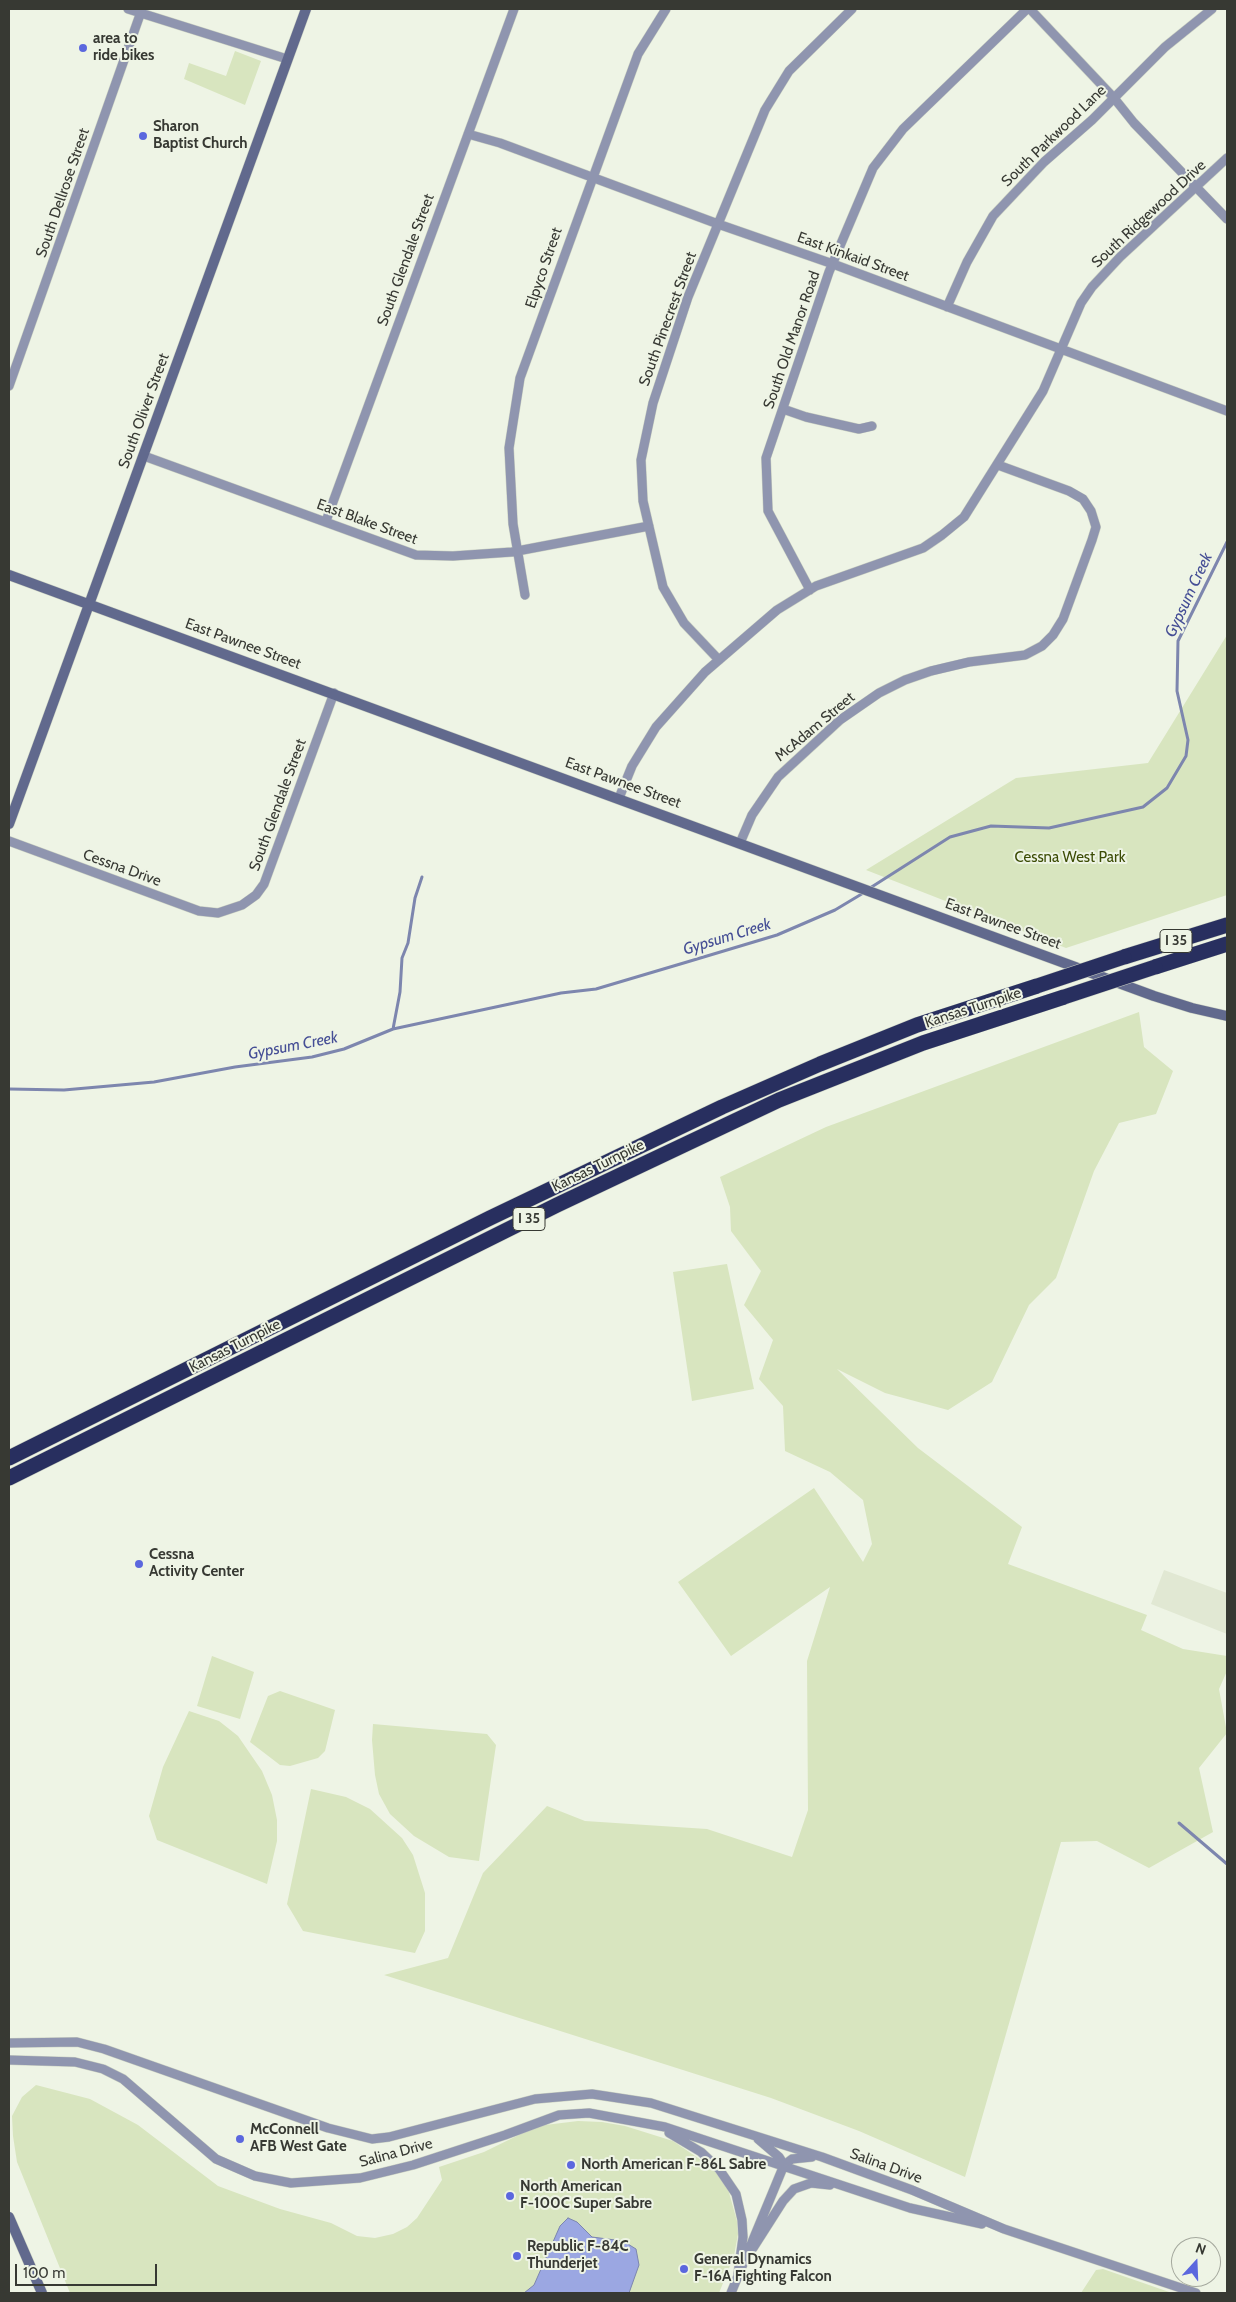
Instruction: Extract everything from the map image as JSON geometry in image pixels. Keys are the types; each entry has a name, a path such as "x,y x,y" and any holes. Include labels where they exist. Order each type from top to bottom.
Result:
{"highway":[{"name":"Kansas Turnpike","path":"9,1458 490,1218 722,1107 820,1064 917,1025 1227,925"},
{"name":"Kansas Turnpike","path":"9,1478 566,1201 779,1100 923,1043 1227,944"}],"main road":[{"name":"South Oliver Street","path":"9,824 306,9"},
{"name":"East Pawnee Street","path":"9,575 1154,996 1192,1008 1227,1016"},
{"path":"9,2216 42,2293"}],"street":[{"path":"128,9 141,11 287,59"},
{"name":"South Glendale Street","path":"326,521 514,9"},
{"name":"Elpyco Street","path":"525,595 513,524 509,448 520,378 638,54 666,9"},
{"name":"South Pinecrest Street","path":"718,660 684,623 663,587 644,501 641,460 653,403 688,297 765,110 788,71 852,9"},
{"path":"1028,9 1227,219"},
{"name":"South Old Manor Road","path":"810,590 768,511 766,458 833,264 873,168 903,129 1028,9"},
{"name":"South Parkwood Lane","path":"947,307 967,262 993,216 1044,162 1114,98 1165,47 1212,9"},
{"name":"South Dellrose Street","path":"9,386 141,11"},
{"name":"East Kinkaid Street","path":"468,134 500,143 718,224 833,264 1227,410"},
{"name":"South Ridgewood Drive","path":"619,798 632,766 656,728 718,660 776,610 810,590 923,548 964,516 1043,392 1060,348 1081,304 1092,287 1120,257 1227,158"},
{"path":"783,409 806,417 859,429 872,426"},
{"name":"East Blake Street","path":"144,456 416,555 452,556 518,550 649,526"},
{"name":"McAdam Street","path":"740,843 752,816 778,777 840,720 879,692 931,671 969,662 1025,656 1042,646 1053,635 1063,619 1092,540 1096,527 1092,511 1083,499 1069,491 998,465"},
{"name":"South Glendale Street","path":"228,910 242,906 256,895 264,884 334,693"},
{"name":"Cessna Drive","path":"9,841 199,911 218,913 228,910"},
{"name":"Salina Drive","path":"9,2043 77,2042 104,2049 328,2128 372,2139 389,2137 535,2099 592,2094 651,2103 822,2157 912,2190 1004,2229 1196,2293"},
{"name":"Salina Drive","path":"9,2060 75,2062 110,2072 123,2079 146,2097 193,2141 216,2159 255,2176 291,2183 360,2178 413,2165 559,2115 589,2113 651,2124 784,2165 910,2208 1004,2229"},
{"path":"9,2066 34,2061"},
{"path":"651,2124 702,2152 728,2181 736,2194 742,2220 743,2237 738,2274"},
{"name":"Salina Drive","path":"755,2137 779,2157 784,2165"},
{"path":"731,2293 784,2165 792,2159 822,2157"},
{"name":"Salina Drive","path":"738,2274 783,2201 794,2189 811,2183 847,2187"}],"shaded area":[{"path":"1164,1570 1227,1593 1227,1634 1151,1604"}],"green space":[{"path":"235,51 261,61 245,105 184,79 189,63 226,76"},
{"name":"Cessna West Park","path":"1227,635 1227,895 1066,948 866,870 1016,778 1148,763"},
{"path":"1139,1012 1144,1047 1173,1071 1156,1114 1119,1123 1094,1171 1056,1278 1029,1305 992,1382 948,1410 885,1393 837,1369 918,1448 1022,1527 1008,1564 1147,1615 1141,1630 1183,1649 1227,1656 1227,1671 1219,1689 1227,1733 1199,1768 1213,1832 1149,1868 1097,1841 1061,1842 965,2177 859,2131 771,2098 384,1975 448,1958 483,1873 547,1806 585,1821 707,1829 792,1857 808,1810 807,1661 830,1587 731,1656 678,1582 814,1488 863,1562 872,1544 863,1500 830,1472 785,1451 783,1406 759,1379 773,1340 744,1305 761,1271 731,1231 730,1207 720,1177 826,1127"},
{"path":"727,1264 754,1389 692,1401 673,1272"},
{"path":"212,1656 254,1672 240,1719 197,1706"},
{"path":"280,1691 335,1710 325,1751 318,1758 290,1766 280,1765 250,1742 268,1696"},
{"path":"189,1711 219,1721 238,1736 262,1771 272,1795 277,1820 277,1841 267,1884 157,1840 149,1816 163,1767"},
{"path":"373,1724 487,1734 496,1745 479,1861 449,1857 414,1836 390,1814 379,1794 375,1775 372,1740"},
{"path":"311,1789 346,1797 370,1809 402,1838 413,1855 425,1893 425,1931 415,1953 303,1931 287,1904"},
{"path":"36,2085 90,2099 138,2125 218,2186 280,2209 331,2223 357,2236 375,2238 393,2234 407,2227 417,2218 442,2180 439,2167 484,2152 537,2126 578,2121 602,2122 625,2126 673,2141 717,2173 728,2189 737,2221 738,2234 734,2256 719,2293 70,2293 17,2162 12,2116 22,2097"},
{"path":"1103,2269 1172,2293 1081,2293 1096,2270"}],"water":[{"path":"568,2218 577,2222 592,2237 623,2241 636,2249 639,2265 629,2293 524,2293 534,2285 560,2226"}],"waterway":[{"name":"Gypsum Creek","path":"870,888 950,837 991,826 1049,828 1143,807 1167,788 1186,756 1188,740 1177,691 1178,641 1227,542"},
{"path":"393,1029 400,992 402,958 408,943 415,898 422,877"},
{"name":"Gypsum Creek","path":"9,1089 64,1090 154,1082 235,1067 312,1057 344,1049 393,1029 561,993 596,989 687,962 777,935 835,910 865,892"},
{"path":"1179,1823 1227,1864"}],"place":[{"name":"area to ride bikes","path":"83,48"},
{"name":"Sharon Baptist Church","path":"143,136"},
{"name":"Cessna Activity Center","path":"139,1564"},
{"name":"McConnell AFB West Gate","path":"240,2139"},
{"name":"North American F-86L Sabre","path":"571,2165"},
{"name":"North American F-100C Super Sabre","path":"510,2196"},
{"name":"Republic F-84C Thunderjet","path":"517,2256"},
{"name":"General Dynamics F-16A Fighting Falcon","path":"684,2269"}]}
